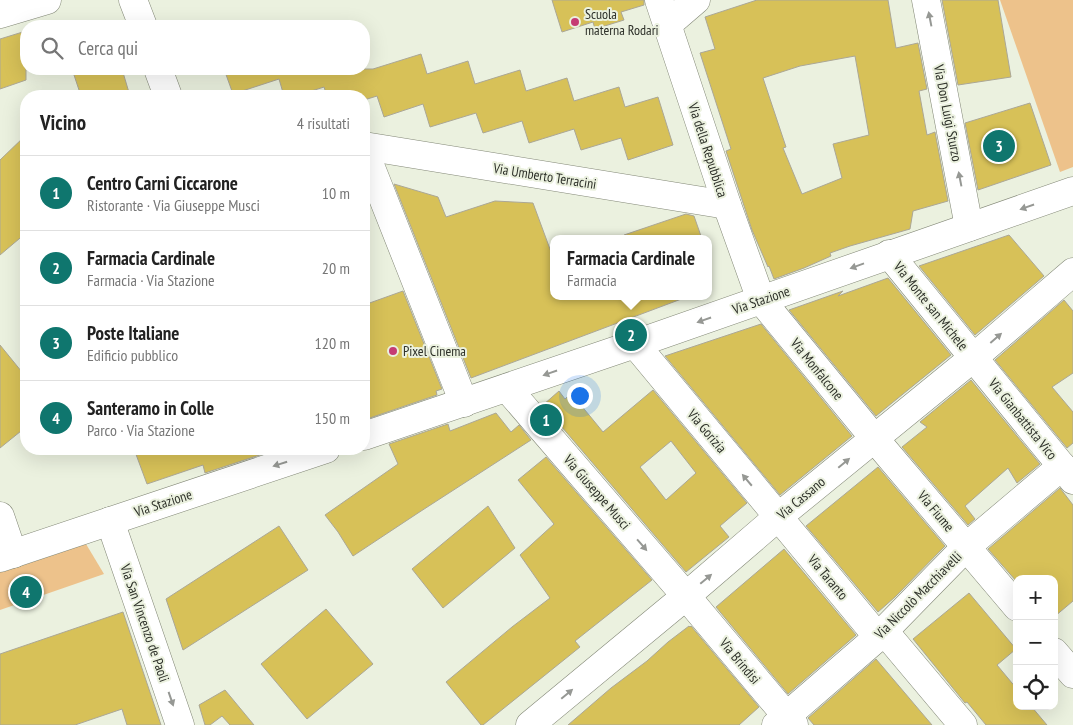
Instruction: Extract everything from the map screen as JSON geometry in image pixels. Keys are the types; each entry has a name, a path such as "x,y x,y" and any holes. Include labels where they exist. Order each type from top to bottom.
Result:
{"street":[{"path":"0,14 47,0"},
{"path":"133,0 141,20"},
{"path":"663,12 696,0"},
{"name":"Via Don Luigi Sturzo","path":"926,0 969,227"},
{"name":"Via della Repubblica","path":"663,12 727,205 761,300"},
{"path":"160,75 166,90"},
{"name":"Via Umberto Terracini","path":"370,147 727,205"},
{"path":"370,165 464,403"},
{"name":"Via Stazione","path":"370,434 508,388 1073,191"},
{"name":"Via Monte san Michele","path":"889,254 973,358"},
{"name":"Via Cassano","path":"530,725 778,517 1072,276"},
{"name":"Via Monfalcone","path":"761,300 874,438"},
{"name":"Via Gorizia","path":"635,344 778,517"},
{"name":"Via Gianbattista Vico","path":"973,358 1067,473"},
{"name":"Via Giuseppe Musci","path":"508,388 686,596"},
{"name":"Via Fiume","path":"874,438 1013,603"},
{"name":"Via Stazione","path":"6,556 308,455"},
{"name":"Via Niccolò Macchiavelli","path":"785,722 881,634 966,547 1067,473"},
{"path":"0,516 6,556"},
{"name":"Via Taranto","path":"778,517 963,725"},
{"name":"Via San Vincenzo de Paoli","path":"110,521 180,725"},
{"name":"Via Brindisi","path":"686,596 785,722"},
{"path":"1058,657 1073,674"}],"shaded area":[{"path":"1000,0 1073,0 1073,167 1060,172"},
{"path":"86,544 104,574 0,610 0,571"}],"building":[{"path":"552,0 644,0 644,5 621,12 624,20 595,29 593,22 562,32"},
{"path":"757,0 888,0 896,48 918,43 927,89 919,91 927,135 935,132 948,201 913,211 910,229 830,253 831,256 774,279 752,230 726,151 731,149 700,53 715,49 705,17","holes":["855,56 869,135 833,144 842,178 802,194 783,148 786,147 763,78 800,66"]},
{"path":"942,0 998,0 1011,77 958,85"},
{"path":"20,33 20,75 26,75 26,80 0,89 0,39"},
{"path":"421,54 427,74 468,61 475,84 520,70 526,91 567,78 574,101 619,87 625,107 658,97 673,145 628,160 621,138 581,150 574,129 529,143 522,121 483,133 476,113 430,127 423,104 384,117 377,96 370,98 370,90 325,90 324,87 315,90 282,90 279,79 245,90 232,90 226,75 370,75 370,69"},
{"path":"74,75 124,75 128,90 79,90"},
{"path":"1030,103 1051,165 978,190 965,123"},
{"path":"20,141 20,238 0,255 0,160"},
{"path":"394,184 438,197 446,217 495,201 533,203 550,249 550,300 679,300 471,378"},
{"path":"686,214 694,216 701,235 624,235"},
{"path":"1009,235 1044,276 975,335 919,266"},
{"path":"888,278 951,355 876,416 789,310 843,291 838,296"},
{"name":"Pixel Cinema","path":"403,291 442,389 436,391 437,395 370,418 370,303"},
{"path":"1064,300 1073,311 1073,373 1052,387 1073,412 1073,443 1067,448 995,360"},
{"path":"761,324 852,436 780,495 665,356"},
{"path":"0,345 20,370 20,432 0,448"},
{"path":"971,380 1040,464 1017,483 1008,468 965,506 975,519 968,525 902,447 927,427 920,422"},
{"path":"653,390 747,503 720,526 729,537 686,572 543,405 559,391 565,399 571,393 603,432","holes":["671,441 696,473 666,500 640,467"]},
{"path":"496,413 511,432 519,425 531,440 353,556 325,515 398,464 389,444 448,424 450,431"},
{"path":"136,455 260,455 205,473 203,465 147,484"},
{"path":"546,457 652,580 575,641 580,647 481,725 446,682 550,598 520,555 554,524 518,480"},
{"path":"878,467 945,546 878,612 806,526"},
{"path":"1060,488 1073,505 1073,601 1058,614 1058,575 1013,575 1013,577 988,549"},
{"path":"488,506 515,548 443,608 412,569"},
{"path":"279,526 308,570 183,650 166,599"},
{"path":"784,549 856,635 788,694 716,607"},
{"path":"969,593 1013,645 1013,652 997,665 1013,684 1013,710 1034,710 1047,725 986,725 967,702 965,703 913,639"},
{"path":"326,609 373,664 307,719 261,664"},
{"path":"123,612 161,725 127,725 122,709 75,725 0,725 0,654"},
{"path":"691,626 759,707 739,725 568,725 611,688"},
{"path":"876,659 932,725 814,725 808,718"},
{"path":"225,690 254,725 230,725 222,716 210,725 205,725 199,705"}],"place":[{"name":"Scuola materna Rodari","path":"575,22"},
{"name":"Poste Italiane","path":"999,146"},
{"name":"Farmacia Cardinale","path":"631,335"},
{"name":"Pixel Cinema","path":"393,351"},
{"name":"Centro Carni Ciccarone","path":"546,420"},
{"name":"Santeramo in Colle","path":"26,592"}]}
